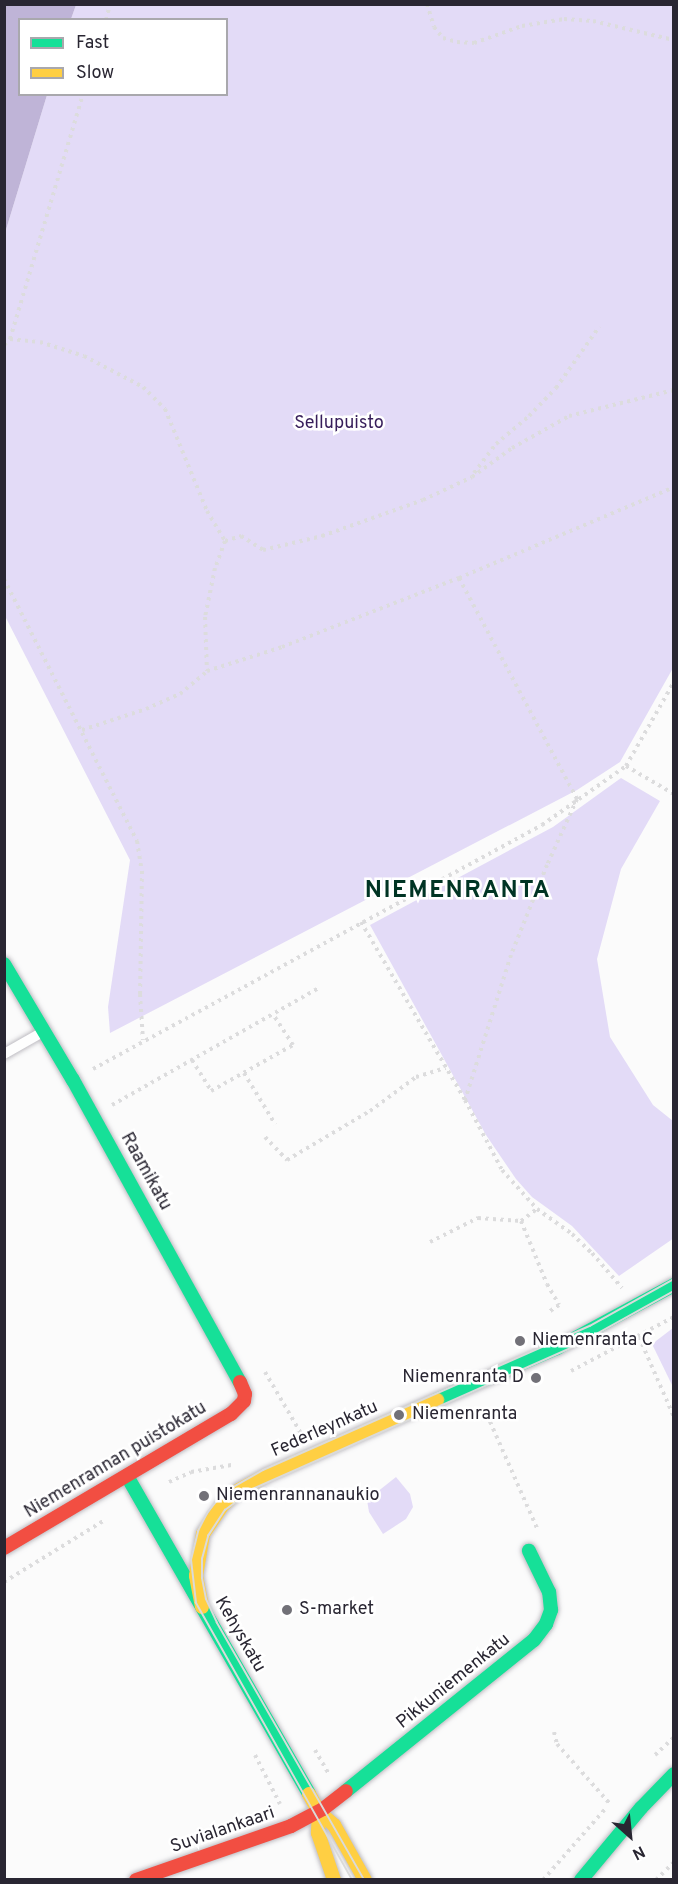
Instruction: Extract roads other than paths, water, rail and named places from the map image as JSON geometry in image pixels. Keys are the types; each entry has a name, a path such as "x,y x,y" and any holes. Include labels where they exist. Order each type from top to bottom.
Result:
{"street":[{"name":"Raamikatu","path":"4,964 44,1031 243,1387 244,1401"},
{"name":"Federleynkatu","path":"202,1607 196,1576 200,1543 211,1520 239,1490 267,1475 557,1348 674,1285"},
{"name":"Niemenrannan puistokatu","path":"4,1548 231,1414 244,1401"},
{"name":"Kehyskatu","path":"127,1476 319,1812 334,1825 365,1880"},
{"name":"Pikkuniemenkatu","path":"319,1812 534,1640 546,1624 551,1610 549,1592 530,1551"},
{"path":"581,1880 641,1808 674,1774"},
{"name":"Kehyskatu","path":"319,1812 318,1833 334,1880"},
{"name":"Suvialankaari","path":"136,1880 291,1826 319,1812"}],"lane":[{"path":"4,1054 44,1031"}],"tram line":[{"path":"352,1880 196,1603 191,1560 198,1531 207,1513 223,1493 263,1470 590,1326 674,1279"},
{"path":"364,1880 217,1623 206,1599 202,1578 202,1559 208,1536 225,1510 255,1488 575,1346 674,1291"}],"place":[{"name":"Niemenranta C","path":"520,1341"},
{"name":"Niemenranta D","path":"536,1378"},
{"name":"Niemenranta","path":"399,1415"},
{"name":"Niemenrannanaukio","path":"204,1496"},
{"name":"S-market","path":"287,1610"}],"district":[{"name":"NIEMENRANTA","path":"458,892"}],"park label":[{"name":"Sellupuisto","path":"339,424"}]}
